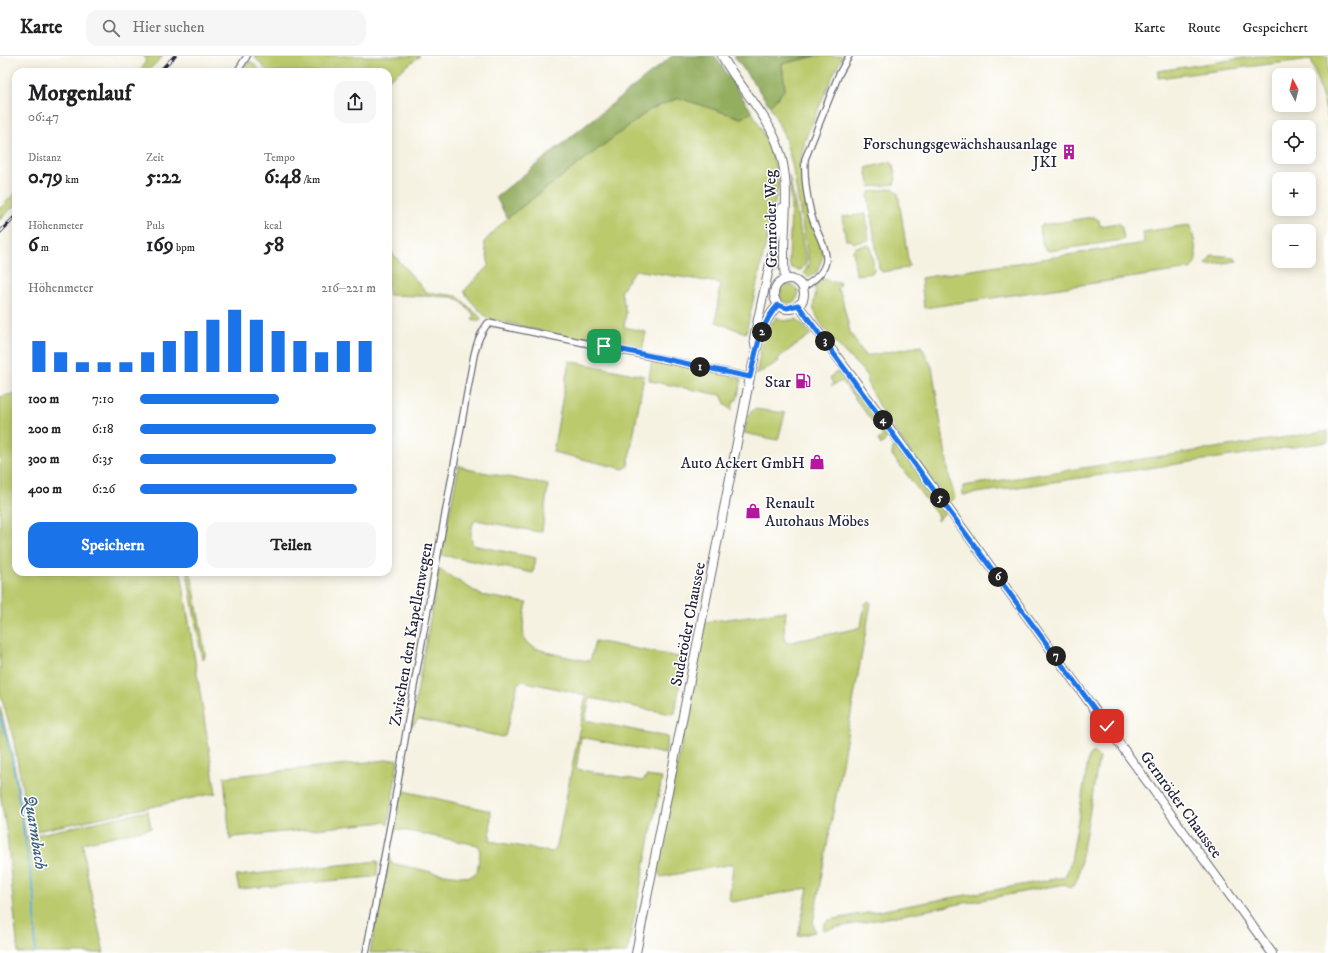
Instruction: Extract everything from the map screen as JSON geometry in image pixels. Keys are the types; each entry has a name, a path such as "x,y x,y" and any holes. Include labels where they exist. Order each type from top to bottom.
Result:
{"main road":[{"name":"Gernröder Weg","path":"722,56 765,119 775,139 784,167 786,198 783,252 785,280"},
{"path":"756,351 754,338 781,210 786,198"},
{"path":"785,280 794,280 802,288 803,296 798,305 787,308 778,305 774,298 775,289 778,284 785,280"},
{"name":"Suderöder Chaussee","path":"636,953 750,377 762,332 768,318 778,305"},
{"name":"Gernröder Chaussee","path":"798,305 856,382 1272,953"}],"street":[{"path":"240,68 247,56"},
{"path":"802,288 814,280 826,261 826,253 811,214 804,170 805,159 839,74 849,56"},
{"name":"Zwischen den Kapellenwegen","path":"366,953 393,812 413,691 474,355 477,341 488,323 750,377"}],"green space":[{"path":"144,56 163,56 151,68 142,68 145,63"},
{"path":"254,56 420,56 392,77 392,68 264,68"},
{"path":"672,56 715,56 752,112 741,118 679,98 651,109 507,218 496,197"},
{"path":"734,56 816,56 782,64 785,89 770,106"},
{"path":"816,56 843,56 833,75 805,140 800,163 808,214 822,249 823,256 817,272 809,277 804,273 809,264 792,164 784,135 770,106 785,89 782,64"},
{"path":"1257,56 1328,56 1328,117 1316,76 1316,68 1314,68 1311,59 1158,78 1158,71"},
{"path":"249,61 258,68 245,68"},
{"path":"679,98 741,118 752,112 765,137 775,164 779,183 746,333 716,322 720,283 635,270 621,291 626,313 624,327 646,332 642,350 554,334 487,318 470,300 464,291 489,265 484,242 507,218 651,109"},
{"path":"890,162 893,164 896,179 894,184 870,187 866,168"},
{"path":"789,175 806,259 806,264 801,270 791,268 789,261 791,208"},
{"path":"893,188 898,193 909,266 907,268 882,272 879,268 868,196 870,192"},
{"path":"12,196 12,208 0,220 0,208"},
{"path":"866,214 869,240 854,243 851,240 846,240 842,217"},
{"path":"1093,217 1099,220 1100,226 1118,223 1121,225 1124,238 1123,240 1049,251 1043,247 1040,227 1042,225"},
{"path":"782,224 779,272 771,274"},
{"path":"1188,225 1191,226 1196,249 1196,261 1190,269 924,308 921,278 1144,243 1143,232"},
{"path":"868,245 871,247 874,270 872,273 856,275 853,250 856,247"},
{"path":"392,253 426,292 457,296 481,318 479,321 472,319 474,316 461,301 452,297 392,295"},
{"path":"1212,255 1234,257 1237,261 1209,265 1206,264"},
{"path":"822,279 839,282 840,286 837,289 841,294 850,332 865,356 921,346 932,367 950,481 955,497 949,502 900,439 887,419 869,386 867,375 830,336 818,319 814,310 815,288"},
{"path":"789,285 795,288 798,294 795,300 789,303 783,300 780,294 783,288"},
{"path":"777,317 783,321 797,319 811,334 778,358 779,361 756,375 760,352 765,337 772,323"},
{"path":"652,359 740,378 741,382 737,400 734,400 732,410 726,405 721,395 650,381 649,378"},
{"path":"569,361 644,376 628,466 624,469 553,452"},
{"path":"834,373 839,373 854,395 857,394 880,421 887,438 881,445 878,440 883,436 842,381 834,385 830,378"},
{"path":"12,394 12,576 182,576 216,793 37,831 30,831 13,737 0,693 0,397"},
{"path":"754,409 785,413 778,440 744,433 749,414"},
{"path":"1328,431 1328,442 963,495 963,486"},
{"path":"893,446 900,449 943,510 944,514 937,521 938,516 892,455"},
{"path":"459,465 467,469 548,485 542,531 539,532 476,520 472,528 471,539 473,545 536,558 533,573 441,555"},
{"path":"439,569 481,595 527,603 523,626 525,640 529,644 544,651 588,661 591,658 595,641 684,658 675,713 671,714 590,698 585,720 668,737 665,754 581,737 576,769 643,781 646,776 662,778 627,953 370,953 388,855 391,863 436,873 470,877 477,872 480,852 478,845 397,829 393,832 401,788 404,791 491,811 490,841 552,852 557,846 586,695 522,681 518,683 505,736 502,737 419,719 411,727"},
{"path":"188,576 192,576 205,654 205,657 202,659"},
{"path":"868,601 871,603 813,923 815,932 798,936 808,888 732,902 729,899 733,867 732,864 661,877 657,869 705,622 786,611 784,631 786,643 855,629 861,626 865,604"},
{"path":"0,706 16,774 26,837 148,811 151,828 83,843 85,865 104,953 18,953 7,835 0,793"},
{"path":"1094,752 1099,758 1078,878 1074,885 1069,888 1065,884 823,930 824,924 829,920 1065,877 1071,861 1089,756"},
{"path":"396,759 398,762 388,825 385,822 234,837 230,840 224,777"},
{"path":"378,861 377,875 373,877 239,889 236,876"}],"waterway":[{"name":"Quarmbach","path":"0,716 11,752 35,901 35,953"}],"railway":[{"path":"163,68 175,56"},
{"path":"0,232 12,220"}],"place":[{"name":"Forschungsgewächshausanlage JKI","path":"1069,152"},
{"name":"Star","path":"803,381"},
{"name":"Auto Ackert GmbH","path":"817,462"},
{"name":"Renault Autohaus Möbes","path":"753,511"}],"route":[{"path":"604,346 750,377 758,343 774,309 778,305 787,308 792,308 798,305 1107,726"}]}
